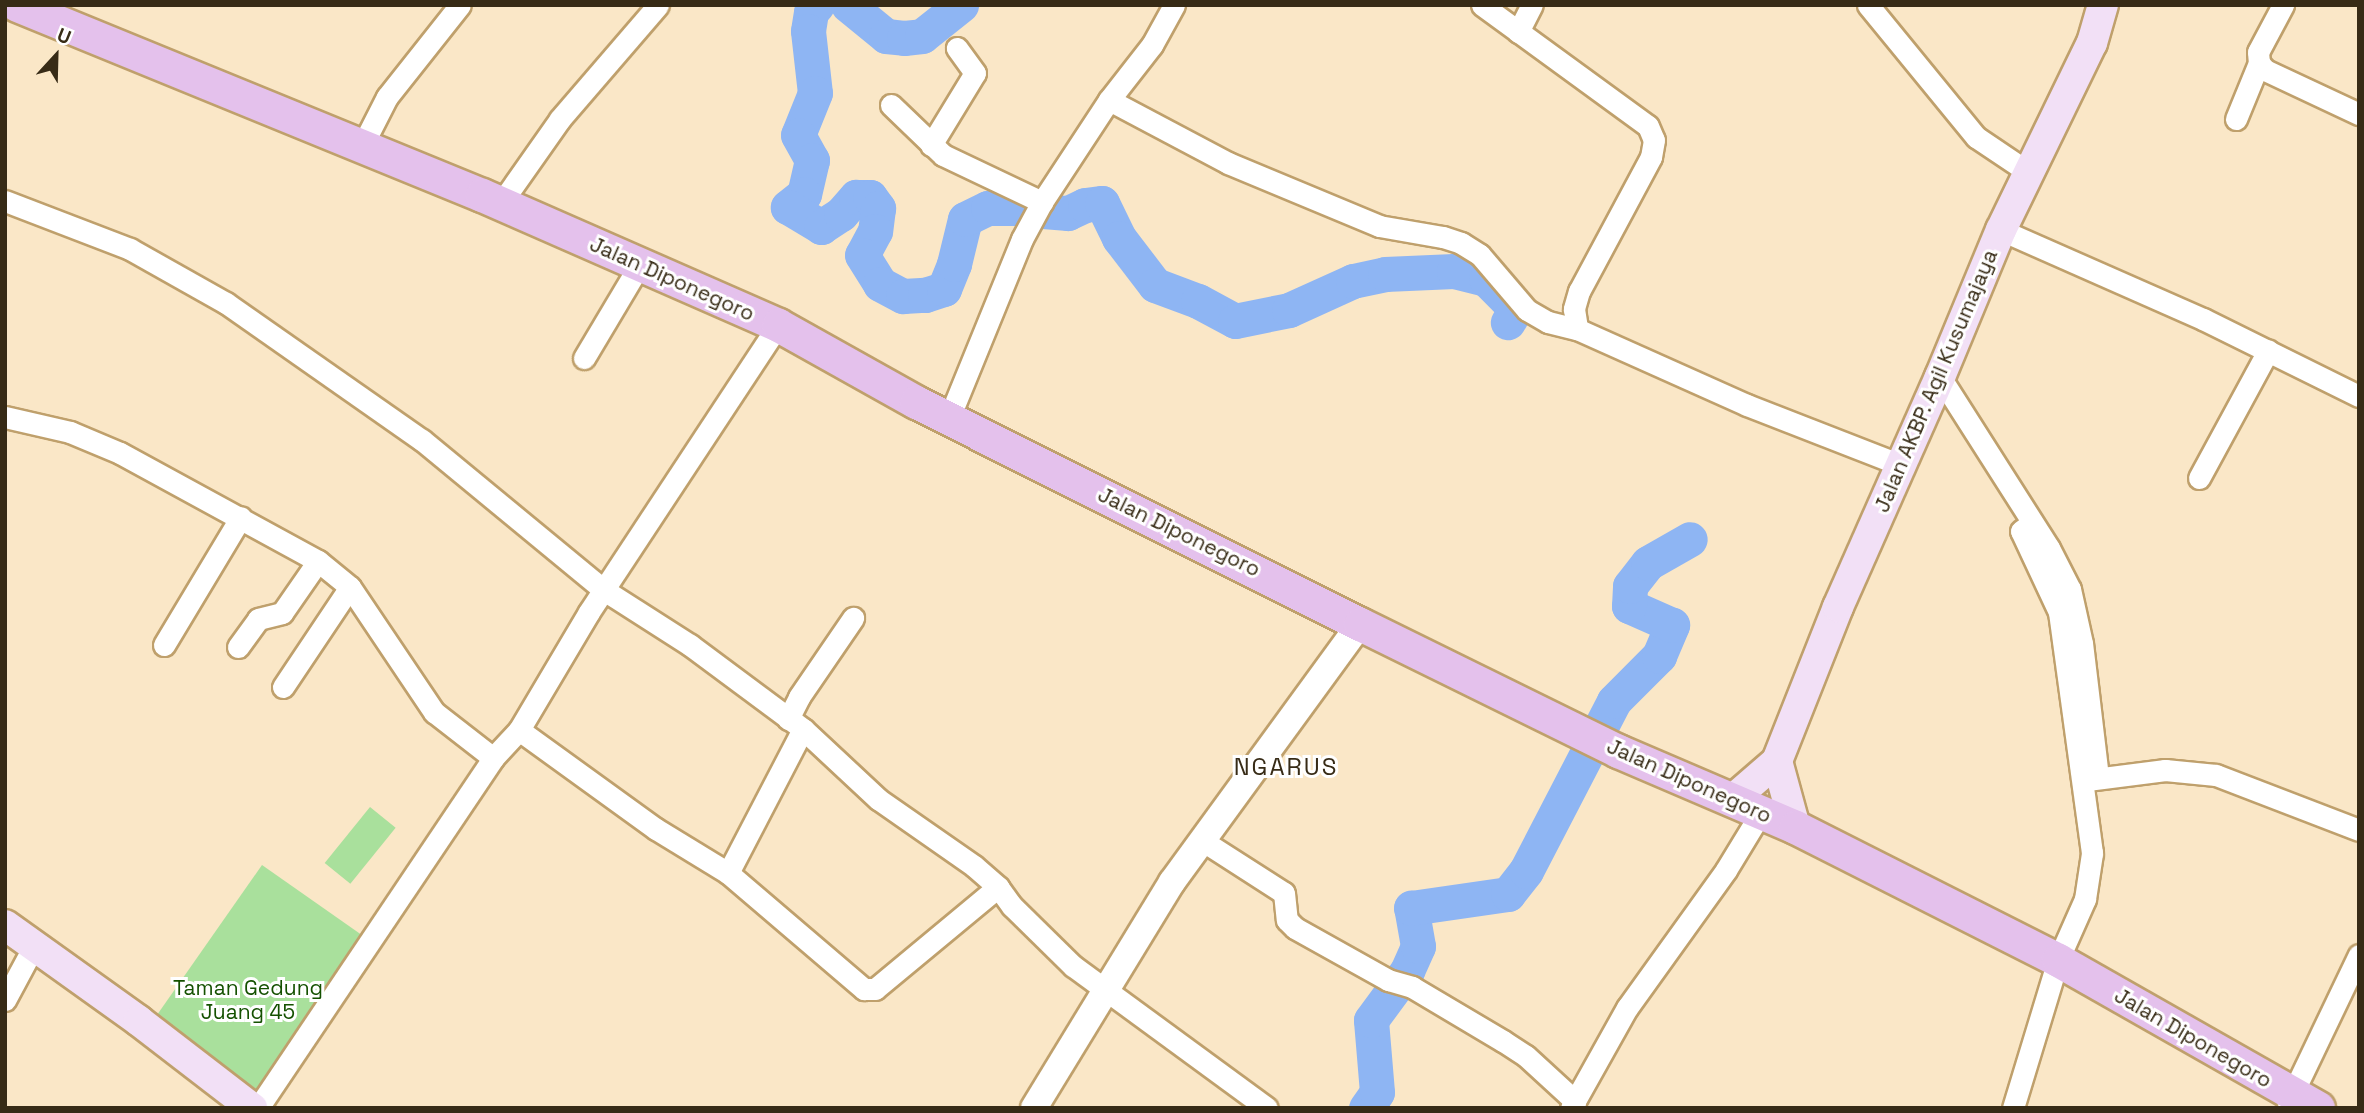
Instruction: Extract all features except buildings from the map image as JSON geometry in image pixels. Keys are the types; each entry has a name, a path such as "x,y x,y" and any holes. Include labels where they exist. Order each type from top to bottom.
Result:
{"main road":[{"name":"Jalan Diponegoro","path":"17,5 501,203 778,325 949,418 1360,624 1618,751 1794,827 2058,960 2299,1103"},
{"name":"Jalan AKBP. Agil Kusumajaya","path":"1746,807 1777,761 1838,607 1940,377 2001,230 2092,43 2104,5"},
{"path":"1777,761 1794,827"},
{"path":"5,925 139,1021 252,1108"}],"street":[{"path":"362,146 387,97 460,5"},
{"path":"501,203 560,119 659,5"},
{"path":"949,418 1022,239 1042,202 1109,100 1152,45 1174,5"},
{"path":"1482,5 1648,126 1654,140 1651,157 1579,291 1574,309 1577,329"},
{"path":"1518,32 1532,5"},
{"path":"1868,5 1976,137 2028,172"},
{"path":"2236,119 2259,63 2258,52 2283,5"},
{"path":"931,145 975,73 957,48"},
{"path":"2259,63 2265,70 2359,114"},
{"path":"1109,100 1228,163 1379,226 1443,237 1461,243 1480,255 1527,310 1548,322 1577,329 1746,405 1901,465"},
{"path":"891,105 943,155 1042,202"},
{"path":"5,201 130,249 226,303 422,440 604,590 690,645 796,724 878,799 930,834 998,887 1037,932 1073,966 1266,1108"},
{"path":"2001,230 2203,319 2359,396"},
{"path":"584,358 640,264"},
{"path":"258,1108 493,758 519,730 604,590 778,325"},
{"path":"2199,478 2268,351"},
{"path":"1940,377 2032,523 2070,589 2090,780 2092,853 2085,899 2058,960 2013,1108"},
{"path":"5,418 83,437 120,453 318,561 350,587 434,712 493,758"},
{"path":"164,645 241,517"},
{"path":"238,647 258,619 282,613 318,561"},
{"path":"283,687 350,587"},
{"path":"728,873 796,724 799,697 853,618"},
{"path":"1034,1108 1172,882 1360,624"},
{"path":"519,730 646,822 728,873 864,989 875,989 998,887"},
{"path":"2090,780 2165,771 2216,775 2359,830"},
{"name":"Jalan AKBP. Agil Kusumajaya","path":"1573,1104 1627,1008 1726,870 1746,807"},
{"path":"1203,841 1283,893 1287,920 1295,928 1388,980 1412,988 1526,1056 1573,1104"},
{"path":"5,1000 34,946"},
{"path":"2299,1103 2359,955"}],"green space":[{"path":"370,807 396,828 350,884 325,863"},
{"name":"Taman Gedung Juang 45","path":"262,865 369,940 262,1093 155,1018"}],"waterway":[{"path":"817,5 811,12 808,31 815,93 798,135 812,160 804,194 788,207 821,227 841,214 856,197 870,197 878,208 875,231 862,255 880,284 903,296 925,295 944,289 954,264 965,219 988,208 1026,208"},
{"path":"848,5 886,36 904,38 922,36 961,5"},
{"path":"1043,211 1068,213 1085,205 1102,203 1119,238 1155,285 1198,301 1235,321 1289,310 1353,281 1385,274 1454,271 1486,279 1510,303 1514,312 1508,322"},
{"path":"1366,1108 1377,1092 1371,1020 1407,971 1418,946 1411,908 1508,894 1526,871 1614,701 1659,656 1672,625 1629,606 1630,586 1648,563 1690,539"}],"district":[{"name":"NGARUS","path":"1286,767"}]}
